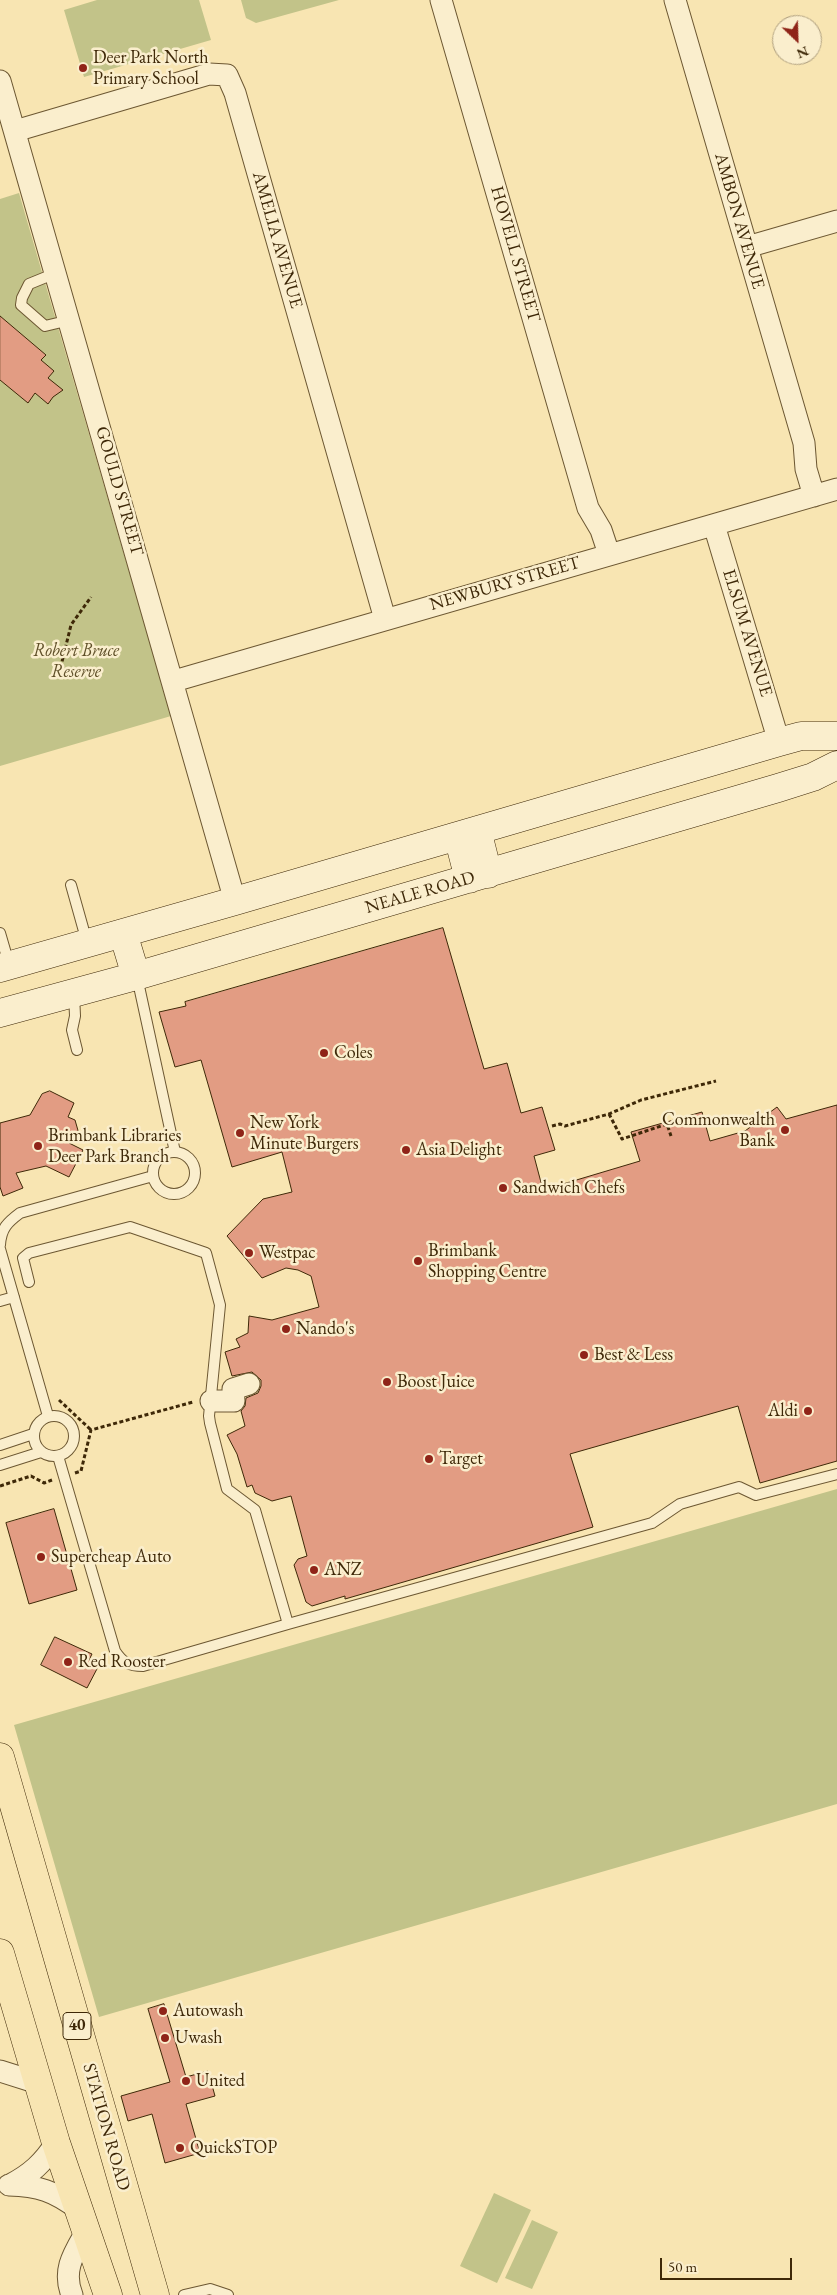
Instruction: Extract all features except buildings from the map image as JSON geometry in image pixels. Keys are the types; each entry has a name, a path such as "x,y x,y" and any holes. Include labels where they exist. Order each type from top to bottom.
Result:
{"main road":[{"name":"STATION ROAD","path":"0,1757 155,2295"},
{"path":"0,1952 56,2143 108,2295"}],"street":[{"name":"HOVELL STREET","path":"441,0 588,508 601,530 602,556"},
{"name":"AMBON AVENUE","path":"675,0 804,443 815,465 825,493"},
{"name":"AMELIA AVENUE","path":"15,131 208,74 227,75 235,93 385,618"},
{"name":"GOULD STREET","path":"1,88 174,681 235,901"},
{"path":"747,247 837,221"},
{"name":"NEWBURY STREET","path":"174,681 385,618 825,493"},
{"name":"ELSUM AVENUE","path":"714,525 779,742"},
{"path":"5,966 235,901 779,742 808,735 837,736"},
{"name":"NEALE ROAD","path":"0,1013 136,976 813,777 837,765"},
{"path":"467,833 478,876"},
{"path":"123,933 136,976"},
{"path":"211,1402 234,1401 233,1389 249,1384"},
{"path":"0,2072 38,2083"},
{"path":"4,2186 28,2175 39,2167 56,2143"},
{"path":"4,2186 33,2186 50,2191 82,2220 68,2268 67,2278 72,2295"}],"lane":[{"path":"56,273 29,284 20,305 45,326 70,320"},
{"path":"71,886 88,943"},
{"path":"0,933 5,966"},
{"path":"136,976 175,1152"},
{"path":"74,993 75,1016 72,1030 77,1050"},
{"path":"175,1152 182,1153 193,1162 196,1175 185,1192 171,1194 159,1188 153,1176 156,1162 168,1153 175,1152"},
{"path":"0,1245 0,1234 4,1227 20,1213 153,1176"},
{"path":"30,1282 22,1258 29,1253 130,1227 206,1253 220,1305 210,1423 227,1489 255,1510 288,1624"},
{"path":"0,1249 48,1416"},
{"path":"0,1301 14,1297"},
{"path":"48,1416 61,1417 71,1425 74,1431 73,1444 65,1454 52,1456 41,1452 34,1441 34,1434 38,1423 48,1416"},
{"path":"0,1445 34,1434"},
{"path":"0,1465 41,1452"},
{"path":"58,1456 115,1651 121,1660 131,1666 143,1666 652,1523 680,1504 739,1486 756,1495 837,1474"},
{"path":"184,2295 210,2289 228,2295"}],"path":[{"path":"59,674 71,625 92,597"},
{"path":"552,1126 560,1124 565,1126 609,1114 640,1100 716,1081"},
{"path":"609,1114 622,1139 667,1124 671,1136"},
{"path":"57,1395 60,1403 92,1430"},
{"path":"92,1430 194,1402 211,1402"},
{"path":"0,1486 31,1476 44,1483 81,1471 92,1430"}],"green space":[{"path":"97,0 199,0 211,40 84,77 64,10"},
{"path":"241,0 339,0 256,23 246,18"},
{"name":"Robert Bruce Reserve","path":"19,193 171,716 0,766 0,199"},
{"path":"837,1489 837,1804 99,2017 14,1725"},
{"path":"494,2193 531,2210 497,2283 460,2266"},
{"path":"532,2220 558,2232 532,2289 505,2278"}],"place":[{"name":"Deer Park North Primary School","path":"83,68"},
{"name":"Coles","path":"324,1053"},
{"name":"Commonwealth Bank","path":"785,1130"},
{"name":"New York Minute Burgers","path":"240,1133"},
{"name":"Brimbank Libraries Deer Park Branch","path":"38,1146"},
{"name":"Asia Delight","path":"406,1150"},
{"name":"Sandwich Chefs","path":"503,1188"},
{"name":"Westpac","path":"249,1253"},
{"name":"Brimbank Shopping Centre","path":"418,1261"},
{"name":"Nando's","path":"286,1329"},
{"name":"Best & Less","path":"584,1355"},
{"name":"Boost Juice","path":"387,1382"},
{"name":"Aldi","path":"808,1411"},
{"name":"Target","path":"429,1459"},
{"name":"Supercheap Auto","path":"41,1557"},
{"name":"ANZ","path":"314,1570"},
{"name":"Red Rooster","path":"68,1662"},
{"name":"Autowash","path":"163,2011"},
{"name":"Uwash","path":"165,2038"},
{"name":"United","path":"186,2081"},
{"name":"QuickSTOP","path":"180,2148"}]}
